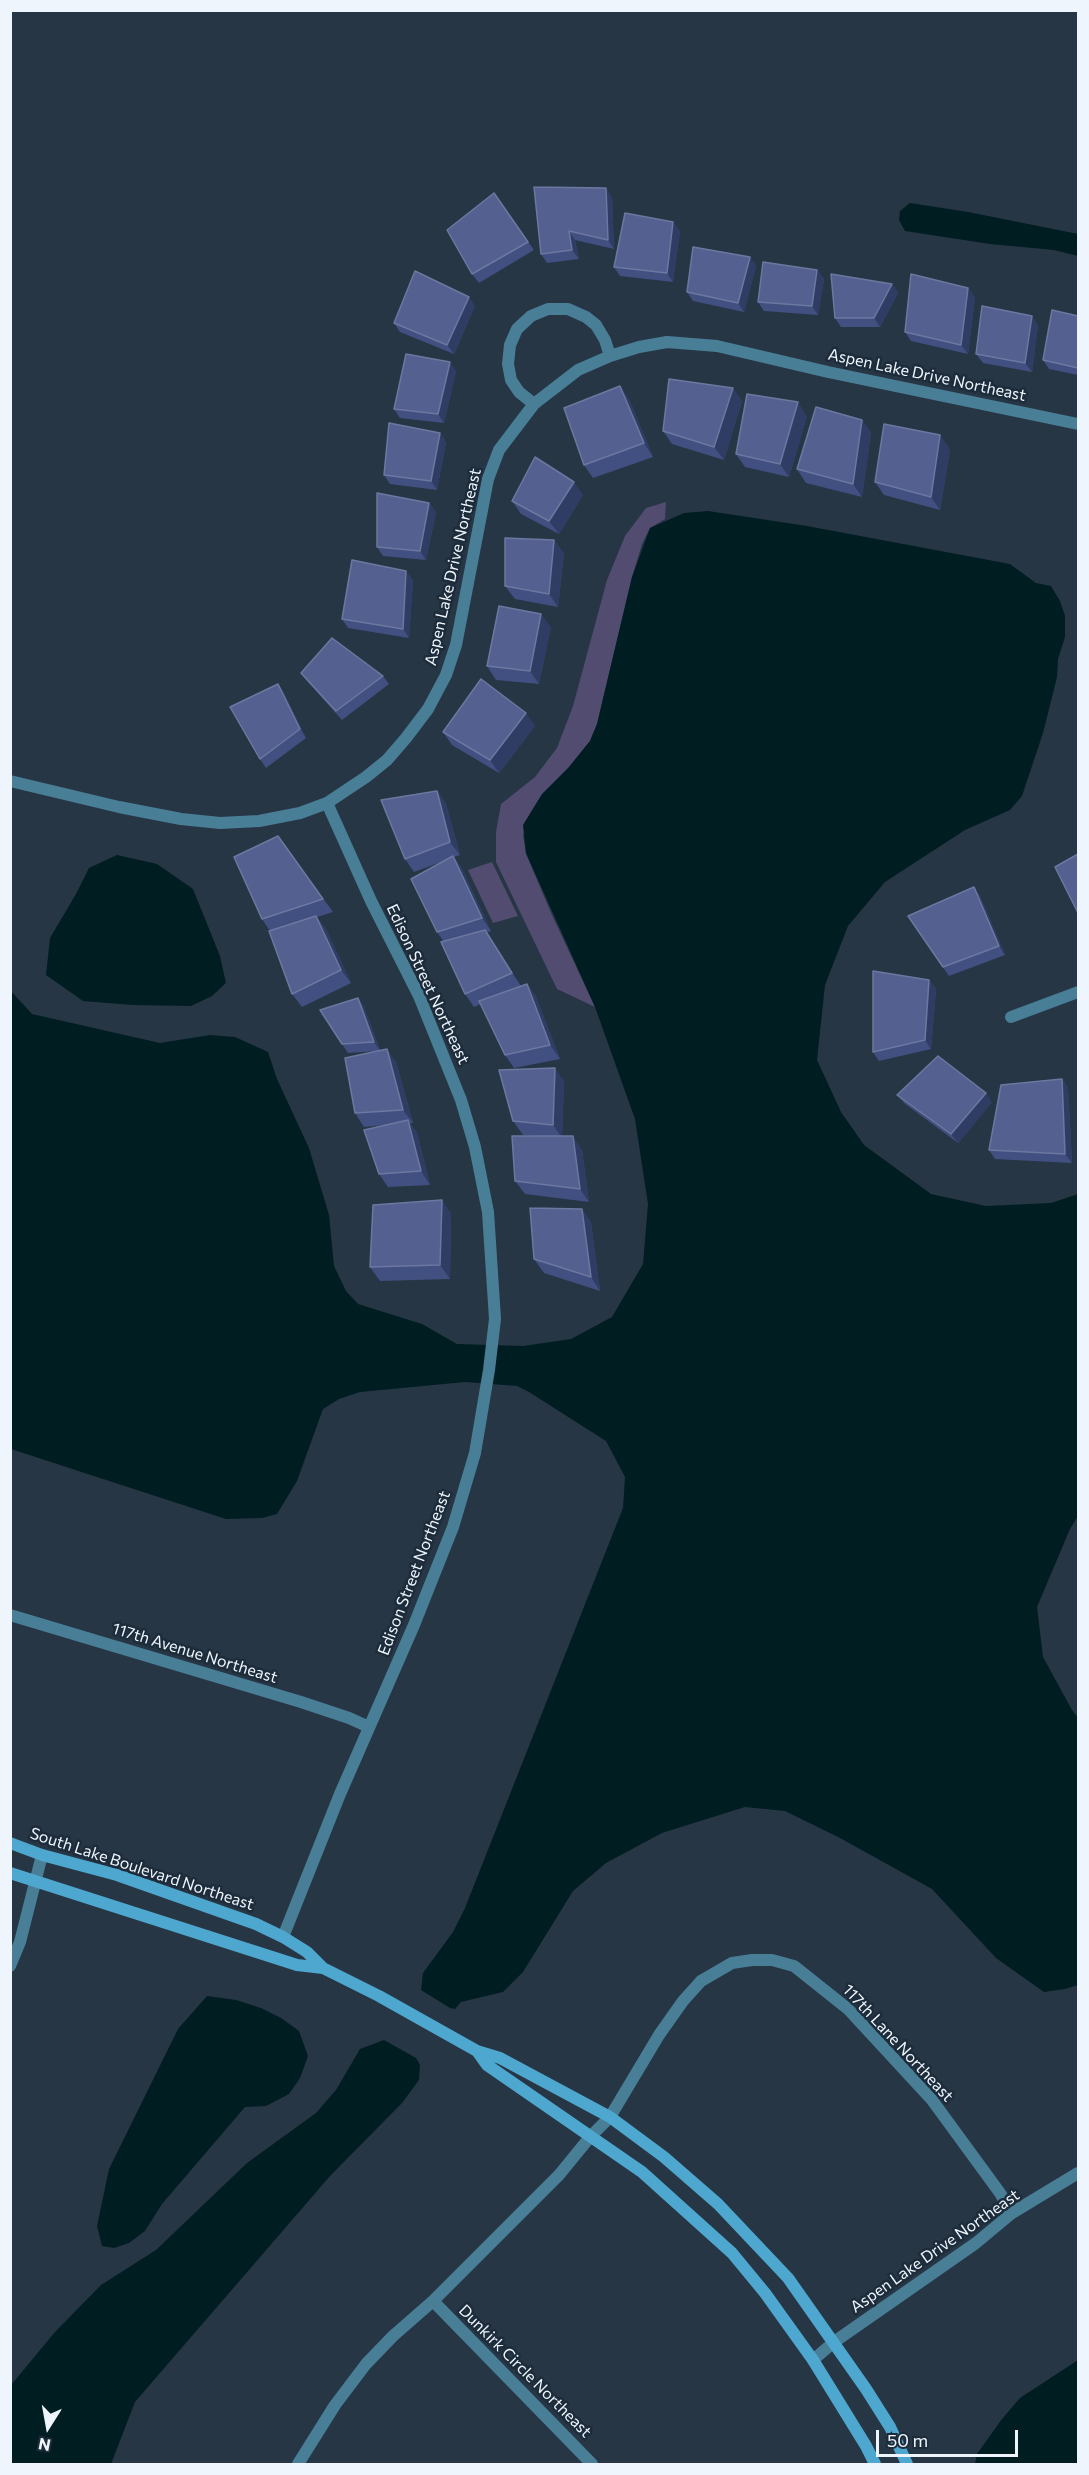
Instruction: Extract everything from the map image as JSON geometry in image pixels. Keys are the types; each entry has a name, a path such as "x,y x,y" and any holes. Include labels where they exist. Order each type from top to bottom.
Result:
{"street":[{"path":"534,404 519,392 511,380 508,364 510,345 517,329 531,316 549,309 568,309 586,317 596,325 605,340 610,356"},
{"name":"Aspen Lake Drive Northeast","path":"10,781 119,807 181,819 220,823 259,821 300,813 327,803 387,760 428,709 446,675 456,645 488,479 500,450 534,404 578,370 610,356 639,347 667,342 717,346 828,372 1078,424"},
{"name":"Edison Street Northeast","path":"283,1937 453,1527 475,1453 495,1319 488,1212 475,1147 461,1100 419,996 371,901 327,803"},
{"path":"1011,1017 1078,992"},
{"name":"117th Avenue Northeast","path":"10,1615 311,1705 369,1727"},
{"name":"South Lake Boulevard Northeast","path":"10,1843 42,1855 161,1890 256,1923 307,1952 322,1968"},
{"path":"10,1966 20,1942 42,1855"},
{"name":"South Lake Boulevard Northeast","path":"10,1873 297,1965 322,1968 379,1996 472,2048 500,2058 610,2117 664,2157 725,2211 788,2278 834,2342 890,2427 907,2464"},
{"name":"117th Lane Northeast","path":"590,2137 610,2117 659,2035 683,2001 701,1981 732,1963 772,1960 794,1966 848,2009 903,2067 957,2132 1012,2213"},
{"name":"South Lake Boulevard Northeast","path":"472,2048 487,2065 642,2172 732,2253 765,2293 813,2360 875,2464"},
{"name":"Dunkirk Circle Northeast","path":"298,2464 335,2405 366,2364 393,2336 433,2301 559,2175 590,2137"},
{"name":"Aspen Lake Drive Northeast","path":"813,2360 834,2342 976,2243 1012,2213 1078,2173"},
{"name":"Dunkirk Circle Northeast","path":"433,2301 592,2464"}],"shaded area":[{"path":"910,203 1078,234 1078,256 1054,250 990,244 905,231 899,220 900,211"},
{"path":"666,502 665,519 650,528 642,544 597,724 590,741 569,767 523,835 526,854 595,1007 557,989 496,862 496,832 501,804 535,777 557,748 573,706 607,580 625,536 646,508"},
{"path":"708,511 807,526 1010,564 1036,583 1051,586 1060,601 1065,616 1065,637 1058,659 1057,677 1043,733 1022,796 1010,810 965,830 885,882 848,926 825,985 817,1060 841,1112 864,1145 931,1194 986,1206 1051,1203 1078,1194 1078,1516 1070,1529 1037,1607 1043,1657 1078,1718 1078,1985 1065,1989 1044,1992 996,1958 932,1889 840,1838 785,1811 745,1807 662,1833 606,1863 573,1891 523,1972 503,1992 461,2002 455,2009 450,2008 421,1990 423,1973 453,1932 465,1908 623,1508 625,1477 606,1441 517,1386 465,1382 360,1392 339,1399 323,1409 297,1481 277,1514 262,1518 226,1519 11,1449 10,990 32,1014 160,1043 210,1035 235,1037 268,1052 277,1079 309,1148 329,1215 334,1266 346,1291 358,1304 422,1324 457,1344 523,1346 571,1339 612,1317 643,1264 648,1204 635,1119 595,1007 526,853 523,825 542,794 569,767 590,741 597,724 632,577 650,528 684,513"},
{"path":"117,855 157,864 193,889 220,956 226,983 212,996 191,1006 83,1001 46,975 50,938 89,868"},
{"path":"492,862 518,916 493,923 468,870"},
{"path":"207,1996 236,2000 261,2008 281,2018 299,2031 308,2056 300,2078 289,2094 266,2106 245,2107 162,2204 145,2231 129,2243 114,2248 102,2246 97,2226 109,2169 178,2029"},
{"path":"384,2040 416,2058 420,2065 419,2080 402,2103 330,2176 135,2402 111,2464 11,2464 11,2385 55,2332 101,2285 156,2250 247,2163 316,2113 336,2090 360,2049"},
{"path":"1078,2360 1078,2464 975,2464 977,2454 1020,2398"}],"building":[{"path":"534,187 606,188 608,240 569,231 572,250 541,254"},
{"path":"494,193 528,242 472,274 447,230"},
{"path":"625,213 673,222 667,273 614,267"},
{"path":"693,247 750,257 738,303 687,292"},
{"path":"763,262 817,270 812,306 758,302"},
{"path":"415,271 469,297 447,345 394,323"},
{"path":"831,274 892,284 874,318 835,318"},
{"path":"911,274 968,288 961,345 905,332"},
{"path":"982,306 1032,316 1025,363 976,354"},
{"path":"1052,310 1078,316 1078,368 1043,360"},
{"path":"406,354 450,362 438,414 394,409"},
{"path":"669,379 733,388 714,447 663,431"},
{"path":"620,386 644,443 584,465 564,408"},
{"path":"747,394 798,402 780,464 736,454"},
{"path":"816,407 862,420 853,484 797,469"},
{"path":"389,423 440,433 431,481 384,475"},
{"path":"884,424 940,435 931,497 875,482"},
{"path":"535,457 574,482 549,521 512,501"},
{"path":"377,493 429,503 420,551 377,547"},
{"path":"505,538 554,540 549,594 505,586"},
{"path":"352,560 406,571 403,629 342,619"},
{"path":"499,606 541,614 530,671 487,666"},
{"path":"332,638 383,676 336,711 301,673"},
{"path":"481,679 526,713 490,760 443,732"},
{"path":"278,684 300,729 260,759 230,707"},
{"path":"437,791 450,842 405,859 381,800"},
{"path":"278,836 323,899 262,919 234,857"},
{"path":"1078,854 1078,913 1055,867"},
{"path":"453,856 482,918 437,932 411,879"},
{"path":"974,887 999,946 943,967 908,916"},
{"path":"316,916 341,970 292,994 269,931"},
{"path":"485,930 512,973 465,994 441,942"},
{"path":"873,971 929,980 925,1040 873,1052"},
{"path":"527,984 550,1045 505,1055 479,1001"},
{"path":"358,998 374,1042 342,1044 320,1010"},
{"path":"387,1049 403,1110 355,1113 345,1058"},
{"path":"938,1056 986,1093 951,1134 897,1095"},
{"path":"555,1068 553,1125 513,1121 499,1070"},
{"path":"1062,1079 1065,1154 989,1150 1001,1085"},
{"path":"408,1120 421,1171 379,1174 364,1130"},
{"path":"512,1136 573,1136 580,1189 515,1181"},
{"path":"442,1200 440,1265 370,1267 373,1205"},
{"path":"530,1208 582,1209 591,1277 534,1259"}]}
